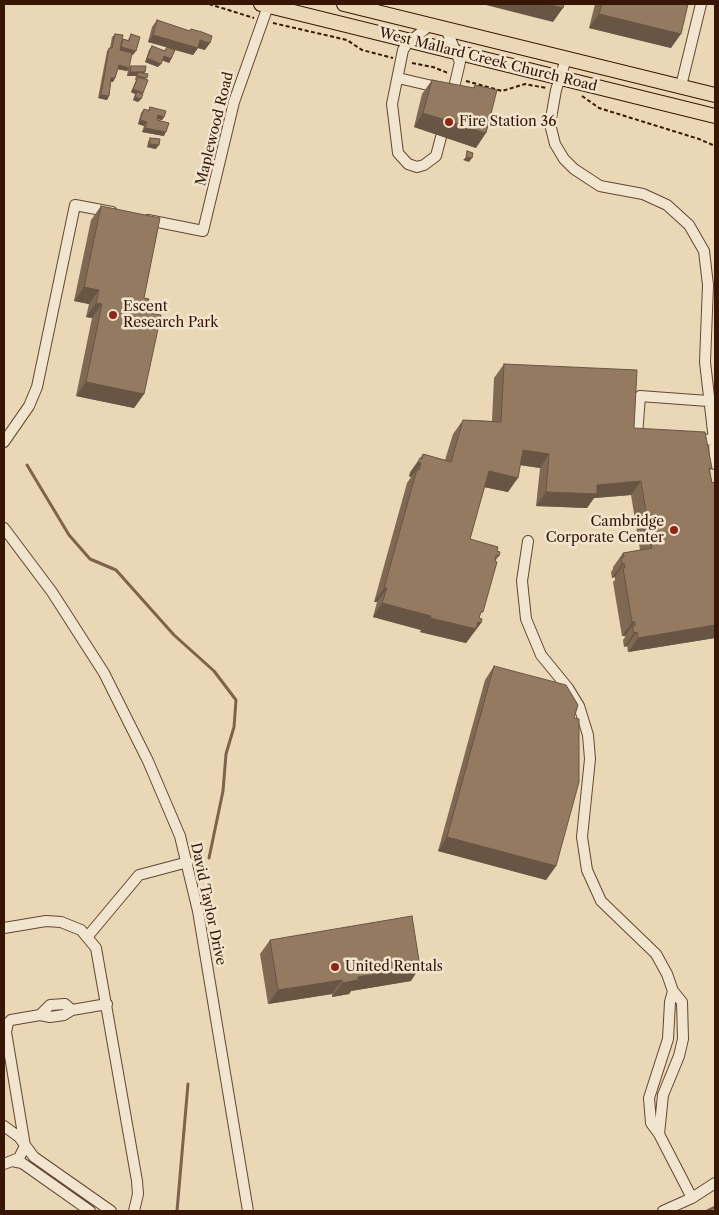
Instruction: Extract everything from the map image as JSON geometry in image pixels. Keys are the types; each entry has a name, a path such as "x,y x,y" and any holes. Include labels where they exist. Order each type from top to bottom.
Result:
{"main road":[{"name":"West Mallard Creek Church Road","path":"344,4 715,95"},
{"name":"West Mallard Creek Church Road","path":"265,5 715,116"}],"street":[{"path":"681,86 701,4"},
{"name":"Maplewood Road","path":"138,218 203,232 234,102 265,5"},
{"path":"430,25 403,50 392,104 396,147 399,157 411,166 424,165 436,156 441,137"},
{"path":"398,78 452,95 460,66 446,29"},
{"path":"566,59 550,124 555,144 568,164 600,186 643,194 667,205 689,225 700,242 708,275 704,352 708,401 715,441 715,464"},
{"path":"4,442 29,406 37,386 75,204 120,214"},
{"path":"656,436 637,434 640,396 708,401"},
{"path":"685,438 715,441"},
{"name":"David Taylor Drive","path":"4,528 47,585 104,673 158,782 188,862 200,921 248,1211"},
{"path":"528,541 522,581 526,618 541,655 568,688 579,706 588,735 590,759 582,837 587,870 601,901 656,954 674,991 682,1002 684,1030 679,1056 663,1096 660,1134"},
{"path":"88,936 139,875 188,862"},
{"path":"4,928 53,921 76,927 88,936 97,953 137,1181 138,1194 134,1211"},
{"path":"674,991 670,1002 668,1039 649,1098 651,1124 660,1134 692,1198"},
{"path":"4,1164 14,1161 21,1155 25,1146 6,1028 8,1023 12,1020 40,1015 50,1017 64,1015 72,1010 106,1004"},
{"path":"4,1126 16,1134 34,1157 111,1211"},
{"path":"4,1158 22,1163 90,1211"},
{"path":"663,1211 692,1198 715,1183"}],"path":[{"path":"209,4 248,16"},
{"path":"274,23 347,40 362,50 394,58"},
{"path":"408,62 433,67 446,72"},
{"path":"468,82 502,91 525,84 542,87"},
{"path":"580,94 599,108 699,139 715,146"}],"building":[{"path":"547,4 564,4 563,8"},
{"path":"602,4 688,4 681,34 599,14"},
{"path":"157,20 212,36 210,43 200,40 198,48 153,35"},
{"path":"115,34 123,35 120,50 132,53 129,68 119,65 115,78 111,78 109,96 101,95 109,48 112,48"},
{"path":"131,34 140,37 136,51 121,47 123,39 129,41"},
{"path":"152,46 165,51 167,47 175,50 171,59 164,56 161,64 147,58"},
{"path":"131,66 146,66 145,72 130,72"},
{"path":"138,72 148,74 147,78 137,76"},
{"path":"138,77 148,80 143,93 133,89"},
{"path":"432,80 474,88 475,85 497,90 486,133 423,113"},
{"path":"137,92 143,94 141,99 135,97"},
{"path":"150,107 166,111 164,117 158,115 157,120 169,123 166,132 145,128 147,122 140,120 144,109 149,111"},
{"path":"150,138 160,139 159,145 150,144"},
{"path":"467,151 473,153 472,158 466,157"},
{"name":"Escent Research Park","path":"101,206 160,218 144,298 149,299 146,312 161,315 144,394 86,382 102,304 96,303 99,290 84,287"},
{"name":"Cambridge Corporate Center","path":"504,364 637,370 634,428 705,432 712,468 709,468 712,483 715,482 715,625 638,638 637,632 634,633 632,626 635,626 635,622 632,622 623,568 625,568 621,558 624,557 623,553 652,548 641,481 597,485 597,494 546,492 549,454 523,450 518,478 489,471 470,539 498,547 497,551 500,552 499,556 496,555 495,561 497,562 483,612 481,612 479,618 482,619 481,623 478,622 476,629 430,618 431,616 382,603 387,588 384,588 417,469 419,470 421,463 418,462 420,458 422,459 423,454 451,462 463,420 501,422"},
{"path":"494,666 566,685 578,705 574,718 579,719 579,782 556,866 447,837"},
{"name":"United Rentals","path":"412,916 420,967 358,977 358,980 342,983 342,980 278,990 270,940"}],"waterway":[{"path":"27,465 69,535 90,559 116,570 174,635 214,671 236,700 234,727 226,754 223,791 209,858"},
{"path":"177,1211 188,1084"},
{"path":"707,1211 715,1207"}],"place":[{"name":"Fire Station 36","path":"449,122"},
{"name":"Escent Research Park","path":"113,315"},
{"name":"Cambridge Corporate Center","path":"674,530"},
{"name":"United Rentals","path":"335,967"}]}
